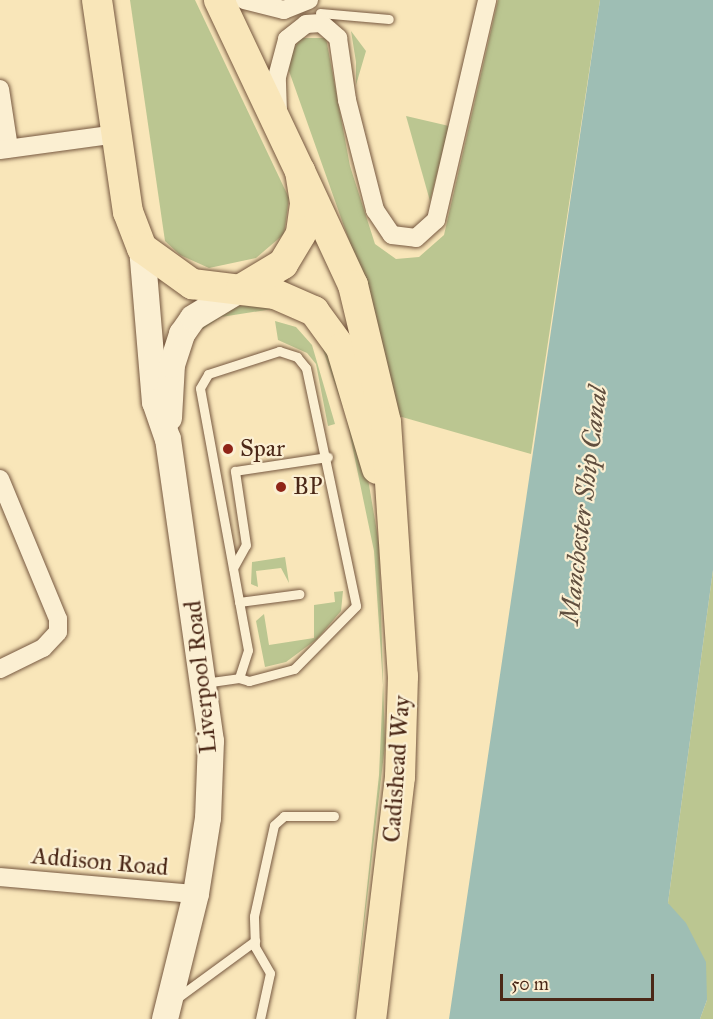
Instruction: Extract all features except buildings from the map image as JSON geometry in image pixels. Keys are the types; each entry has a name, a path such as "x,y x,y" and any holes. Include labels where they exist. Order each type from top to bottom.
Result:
{"highway":[{"name":"Cadishead Way","path":"219,0 340,253 363,320 386,423 403,676 400,777 371,1019"},
{"path":"101,6 128,212 142,248"},
{"path":"241,289 273,272 294,249 304,220 300,171"},
{"name":"Cadishead Way","path":"142,248 192,284 241,289 295,300 331,331 341,348 392,518"}],"main road":[{"name":"Liverpool Road","path":"142,248 155,402 168,440 211,741 208,818 196,894 168,1011"},
{"name":"Liverpool Road","path":"168,440 175,348 193,318 241,289"}],"street":[{"path":"249,0 284,10 317,9"},
{"path":"317,9 338,38 347,100 375,210 392,235 416,238 436,220 487,0"},
{"path":"278,122 278,77 287,39 306,24 317,9"},
{"path":"0,89 4,149 117,134"},
{"path":"0,479 58,619 58,633 43,648 0,669"},
{"name":"Addison Road","path":"0,877 196,894"}],"lane":[{"path":"317,9 389,18"},
{"path":"204,683 239,678 249,681 294,669 356,606 328,457 306,368 297,357 279,351 263,353 202,380 202,416 248,650 239,678"},
{"path":"233,568 246,545 235,471 328,457"},
{"path":"239,602 299,594"},
{"path":"260,1019 270,973 255,941 254,916 274,825 284,816 334,816"},
{"path":"168,1011 255,941"}],"green space":[{"path":"130,0 195,0 289,198 284,234 256,258 209,268 180,255 165,241"},
{"path":"498,0 600,0 531,454 395,415 357,263 289,71 292,51 301,38 326,38 350,166 375,244 396,259 419,257 444,235"},
{"path":"351,31 366,51 356,85 356,62"},
{"path":"406,116 449,126 430,201"},
{"path":"275,300 322,323 368,479 379,544 385,745 353,1019 379,775 383,685 374,551 346,416 315,327 279,308 221,317 203,329 195,325 216,310"},
{"path":"275,321 296,327 312,345 335,424 328,426 316,364 307,353 278,340"},
{"path":"285,557 289,583 281,568 256,571 258,587 251,584 252,562"},
{"path":"713,570 713,1019 700,1019 707,1000 668,903"},
{"path":"343,591 341,611 317,639 286,662 265,667 256,621 264,614 269,645 314,638 314,605 335,602 334,592"}],"water":[{"name":"Manchester Ship Canal","path":"600,0 713,0 713,570 668,903 686,923 706,962 707,1000 700,1019 449,1019"}],"place":[{"name":"Spar","path":"228,449"},
{"name":"BP","path":"281,487"}]}
